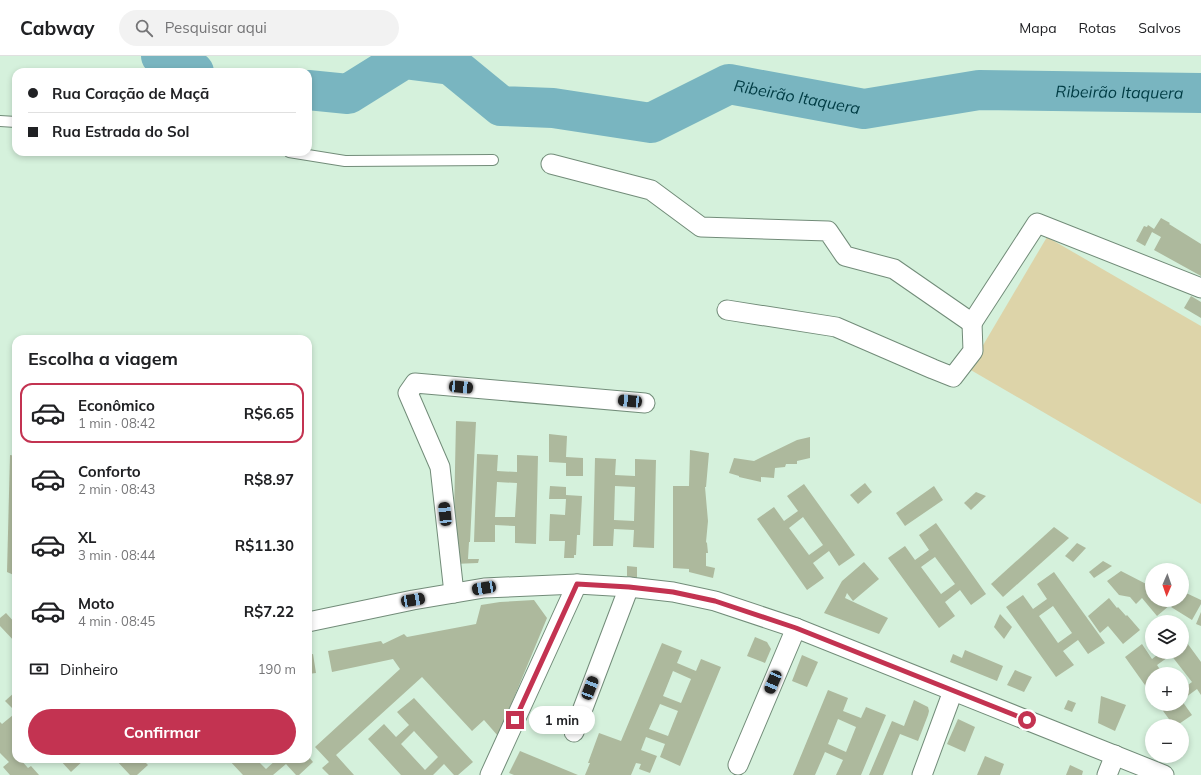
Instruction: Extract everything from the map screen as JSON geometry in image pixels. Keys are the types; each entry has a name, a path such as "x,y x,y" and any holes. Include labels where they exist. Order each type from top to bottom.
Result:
{"street":[{"path":"551,164 651,190 701,227 828,231 846,256 894,269 972,323"},
{"path":"727,310 836,327 953,377 973,351 972,323 1037,223 1201,288"},
{"path":"454,593 440,467 408,393 415,383 645,403"},
{"path":"490,775 577,584"},
{"path":"312,621 413,600 484,588 577,584 629,587 673,592 715,601 796,628 1164,775"},
{"path":"574,732 629,587"},
{"path":"738,765 796,628"},
{"path":"922,775 953,691"},
{"path":"1107,775 1115,755"}],"lane":[{"path":"0,121 12,122"},
{"path":"312,156 345,161 493,160"}],"shaded area":[{"path":"1047,237 1201,326 1201,504 969,369"}],"building":[{"path":"1161,218 1201,244 1201,276 1154,250 1161,237 1152,232 1145,246 1136,241 1144,226 1147,227 1148,225 1154,229"},
{"path":"1191,296 1201,302 1201,318 1184,308"},
{"path":"456,421 476,422 468,559 479,559 478,563 453,564"},
{"path":"549,434 567,436 566,457 583,458 583,476 566,476 566,463 549,462"},
{"path":"810,437 810,458 797,461 797,464 786,464 785,467 775,468 774,478 761,477 761,482 729,473 734,458 754,461 797,440"},
{"path":"690,450 709,453 705,487 708,521 706,542 708,553 706,553 706,566 715,568 713,578 689,572 689,569 673,568 673,486 689,486"},
{"path":"477,454 498,455 497,471 517,472 517,455 538,456 536,544 515,543 515,526 495,525 495,542 474,542","holes":["497,482 517,483 515,517 495,517"]},
{"path":"10,455 12,455 12,574 7,572"},
{"path":"595,458 616,459 615,475 635,476 635,459 656,460 654,548 633,547 634,530 614,529 613,546 593,546","holes":["615,486 635,487 634,521 614,520"]},
{"path":"865,483 872,492 858,504 850,495"},
{"path":"804,484 855,555 839,566 829,551 813,563 824,578 807,590 757,519 774,507 784,521 798,511 787,496","holes":["803,517 823,545 809,555 789,528"]},
{"path":"550,486 566,487 566,495 582,496 580,535 577,535 576,555 574,555 574,558 564,558 565,541 549,541 550,514 565,515 566,499 549,499"},
{"path":"934,486 943,500 905,526 896,513"},
{"path":"976,492 986,496 971,510 964,503"},
{"path":"936,523 986,594 971,605 960,590 945,602 955,616 939,628 888,558 905,546 915,560 929,550 919,535","holes":["935,557 955,584 941,594 921,567"]},
{"path":"1054,527 1069,538 1003,597 991,584"},
{"path":"1077,543 1086,548 1073,562 1065,556"},
{"path":"1103,561 1112,566 1094,578 1089,572"},
{"path":"864,562 879,579 853,601 847,593 845,598 888,618 879,634 824,613 842,581"},
{"path":"627,566 637,567 637,578 627,576"},
{"path":"1121,571 1145,583 1145,602 1142,598 1136,604 1130,597 1119,595 1107,581"},
{"path":"1054,572 1105,643 1088,654 1078,640 1063,651 1074,665 1056,677 1006,607 1023,595 1033,609 1047,599 1037,584","holes":["1053,606 1072,633 1058,643 1039,616"]},
{"path":"1189,594 1201,600 1201,604 1192,620 1189,618 1189,615 1184,615 1171,607 1189,607"},
{"path":"1109,598 1117,608 1118,607 1126,616 1127,615 1140,630 1123,644 1108,626 1100,633 1088,616"},
{"path":"534,600 547,618 498,736 484,720 472,731 422,677 336,755 354,775 329,775 322,768 329,762 315,747 400,669 393,659 332,672 328,651 381,641 383,644 404,634 407,637 476,624 481,605 500,602"},
{"path":"1150,607 1168,607 1158,615 1156,615"},
{"path":"1201,612 1201,626 1196,624"},
{"path":"6,613 12,620 12,639 0,626 0,618"},
{"path":"1000,614 1012,627 1004,639 994,627"},
{"path":"755,637 767,642 771,649 765,663 747,656"},
{"path":"662,643 682,651 677,663 696,671 701,659 721,667 680,766 660,757 665,744 646,737 641,750 657,756 650,773 639,769 641,764 636,763 631,775 585,775 599,733 621,741","holes":["673,671 691,679 681,703 663,696","660,704 678,711 668,736 649,729"]},
{"path":"1142,644 1145,648 1145,659 1165,659 1157,665 1158,667 1145,667 1145,685 1125,657"},
{"path":"1189,646 1201,662 1201,695 1197,689 1189,695 1189,684 1192,682 1189,678 1189,667 1180,667 1174,659 1189,659"},
{"path":"965,650 1003,666 997,681 950,662 953,654 962,658"},
{"path":"312,654 316,673 312,674"},
{"path":"802,655 818,662 807,687 792,681"},
{"path":"1015,670 1032,677 1024,692 1007,685"},
{"path":"828,690 848,698 843,711 861,718 866,707 886,715 861,775 836,775 843,760 825,752 815,775 793,775","holes":["838,719 856,727 846,752 828,744"]},
{"path":"12,695 12,708 5,701"},
{"path":"1101,696 1126,705 1115,731 1098,723"},
{"path":"414,698 473,762 458,775 454,775 444,764 433,775 401,775 368,739 384,724 396,737 409,725 397,712","holes":["414,731 438,757 425,770 401,744"]},
{"path":"914,700 928,707 929,711 918,741 900,734 883,775 869,775 892,721 904,726"},
{"path":"1068,700 1076,703 1072,712 1064,709"},
{"path":"1163,711 1189,711 1192,715 1186,719 1169,719"},
{"path":"12,716 12,763 24,763 28,768 31,766 39,775 10,775 3,767 9,762 0,753 0,722 2,724"},
{"path":"958,719 975,727 965,752 947,744"},
{"path":"520,751 578,775 514,775 509,773"},
{"path":"985,756 1004,764 1000,775 977,775"},
{"path":"63,763 81,763 71,772"},
{"path":"119,763 146,763 148,765 137,775 130,775"},
{"path":"232,763 260,763 266,769 273,763 312,763 299,775 296,775 286,764 273,775 243,775"},
{"path":"1070,765 1083,771 1082,775 1066,775"}],"waterway":[{"name":"Ribeirão Itaquera","path":"161,56 186,68"},
{"name":"Ribeirão Itaquera","path":"312,90 348,94 404,59 451,65 501,106 553,108 651,123 729,84 864,109 979,90 1201,93"}],"route":[{"path":"515,720 577,584 629,587 673,592 715,601 796,628 1027,720"}]}
